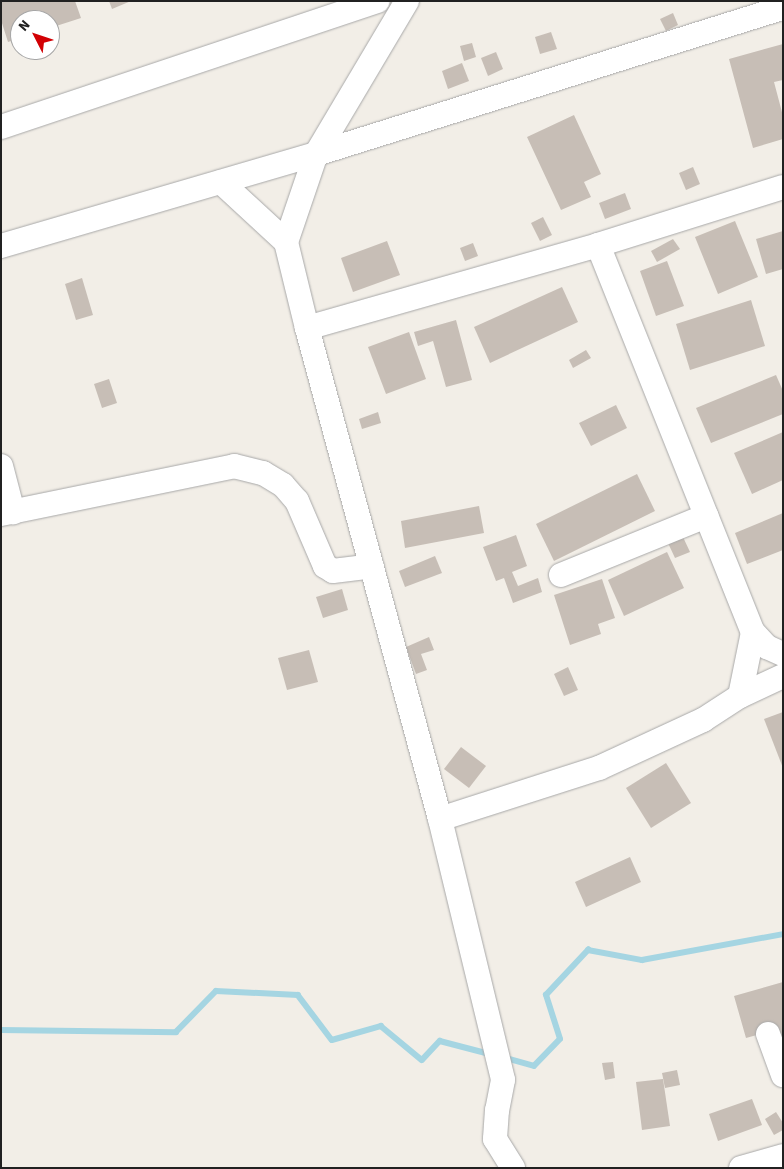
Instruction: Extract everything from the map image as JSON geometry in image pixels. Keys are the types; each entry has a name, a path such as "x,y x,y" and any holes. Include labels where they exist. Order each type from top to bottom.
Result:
{"street":[{"path":"1,127 378,1"},
{"path":"408,1 316,154 286,242 307,328 440,819 503,1080 497,1110 495,1139 513,1168"},
{"path":"1,246 316,154 783,8"},
{"path":"221,182 286,242"},
{"path":"307,328 598,245 783,187"},
{"path":"598,245 753,632 767,647 783,654"},
{"path":"1,466 7,513 234,466 263,473 283,485 297,501 326,566 333,571 372,566"},
{"path":"562,575 706,516"},
{"path":"740,696 753,632"},
{"path":"440,819 599,768 703,720 740,696 783,676"},
{"path":"768,1034 783,1075"},
{"path":"741,1168 783,1156"}],"building":[{"path":"1,1 75,1 81,18 60,25 60,10 10,10 10,41 8,42 1,20"},
{"path":"109,1 131,1 112,9"},
{"path":"673,13 678,25 666,31 660,19"},
{"path":"551,32 557,49 540,54 535,37"},
{"path":"472,43 476,57 464,61 460,46"},
{"path":"783,44 783,80 774,82 783,116 783,139 753,148 729,59"},
{"path":"496,52 503,69 488,76 481,58"},
{"path":"462,63 469,81 448,89 442,71"},
{"path":"574,115 601,174 584,182 591,197 561,210 527,137"},
{"path":"693,167 700,184 686,190 679,173"},
{"path":"625,193 631,209 605,219 599,203"},
{"path":"543,217 552,235 540,241 531,223"},
{"path":"735,221 758,277 718,294 695,237"},
{"path":"783,231 783,269 766,274 756,239"},
{"path":"673,239 680,249 657,262 651,251"},
{"path":"387,241 400,275 353,292 341,258"},
{"path":"473,243 478,256 465,261 460,248"},
{"path":"667,261 684,306 656,316 640,271"},
{"path":"82,278 93,315 76,320 65,284"},
{"path":"562,287 578,322 490,363 474,327"},
{"path":"751,300 765,346 690,370 676,324"},
{"path":"456,320 472,380 446,387 433,341 418,346 414,332"},
{"path":"409,332 426,379 386,394 368,347"},
{"path":"586,350 591,358 573,368 569,360"},
{"path":"776,375 783,391 783,414 711,443 696,408"},
{"path":"109,379 117,403 102,408 94,384"},
{"path":"616,405 627,428 591,446 579,423"},
{"path":"378,412 381,423 362,429 359,419"},
{"path":"783,432 783,480 752,494 734,453"},
{"path":"637,474 655,511 554,561 536,524"},
{"path":"479,506 484,533 405,548 401,521"},
{"path":"783,513 783,550 747,564 735,533"},
{"path":"516,535 527,566 512,572 518,586 538,578 542,592 513,603 504,578 496,581 483,547"},
{"path":"683,537 690,552 675,558 668,543"},
{"path":"667,552 684,588 624,616 608,580"},
{"path":"435,556 442,573 405,587 399,571"},
{"path":"602,579 615,618 598,624 601,634 570,645 554,595"},
{"path":"342,589 348,610 323,618 316,597"},
{"path":"429,637 434,650 421,654 427,670 416,674 406,647"},
{"path":"309,650 318,682 287,690 278,658"},
{"path":"568,667 578,690 564,696 554,674"},
{"path":"783,712 783,768 764,719"},
{"path":"461,747 486,766 469,788 444,769"},
{"path":"666,763 691,803 651,828 626,788"},
{"path":"630,857 641,882 586,907 575,882"},
{"path":"783,982 783,1057 775,1030 746,1038 734,996"},
{"path":"613,1062 615,1078 605,1080 602,1063"},
{"path":"677,1070 680,1085 665,1088 662,1073"},
{"path":"663,1079 670,1126 642,1130 636,1082"},
{"path":"752,1099 762,1125 718,1141 709,1114"},
{"path":"776,1112 783,1123 783,1130 774,1135 765,1119"}],"waterway":[{"path":"503,1057 534,1066 560,1039 546,995 588,950 642,960 783,934"},
{"path":"1,1030 176,1032 216,991 298,995 332,1040 381,1026 422,1060 440,1041 490,1054"}]}
